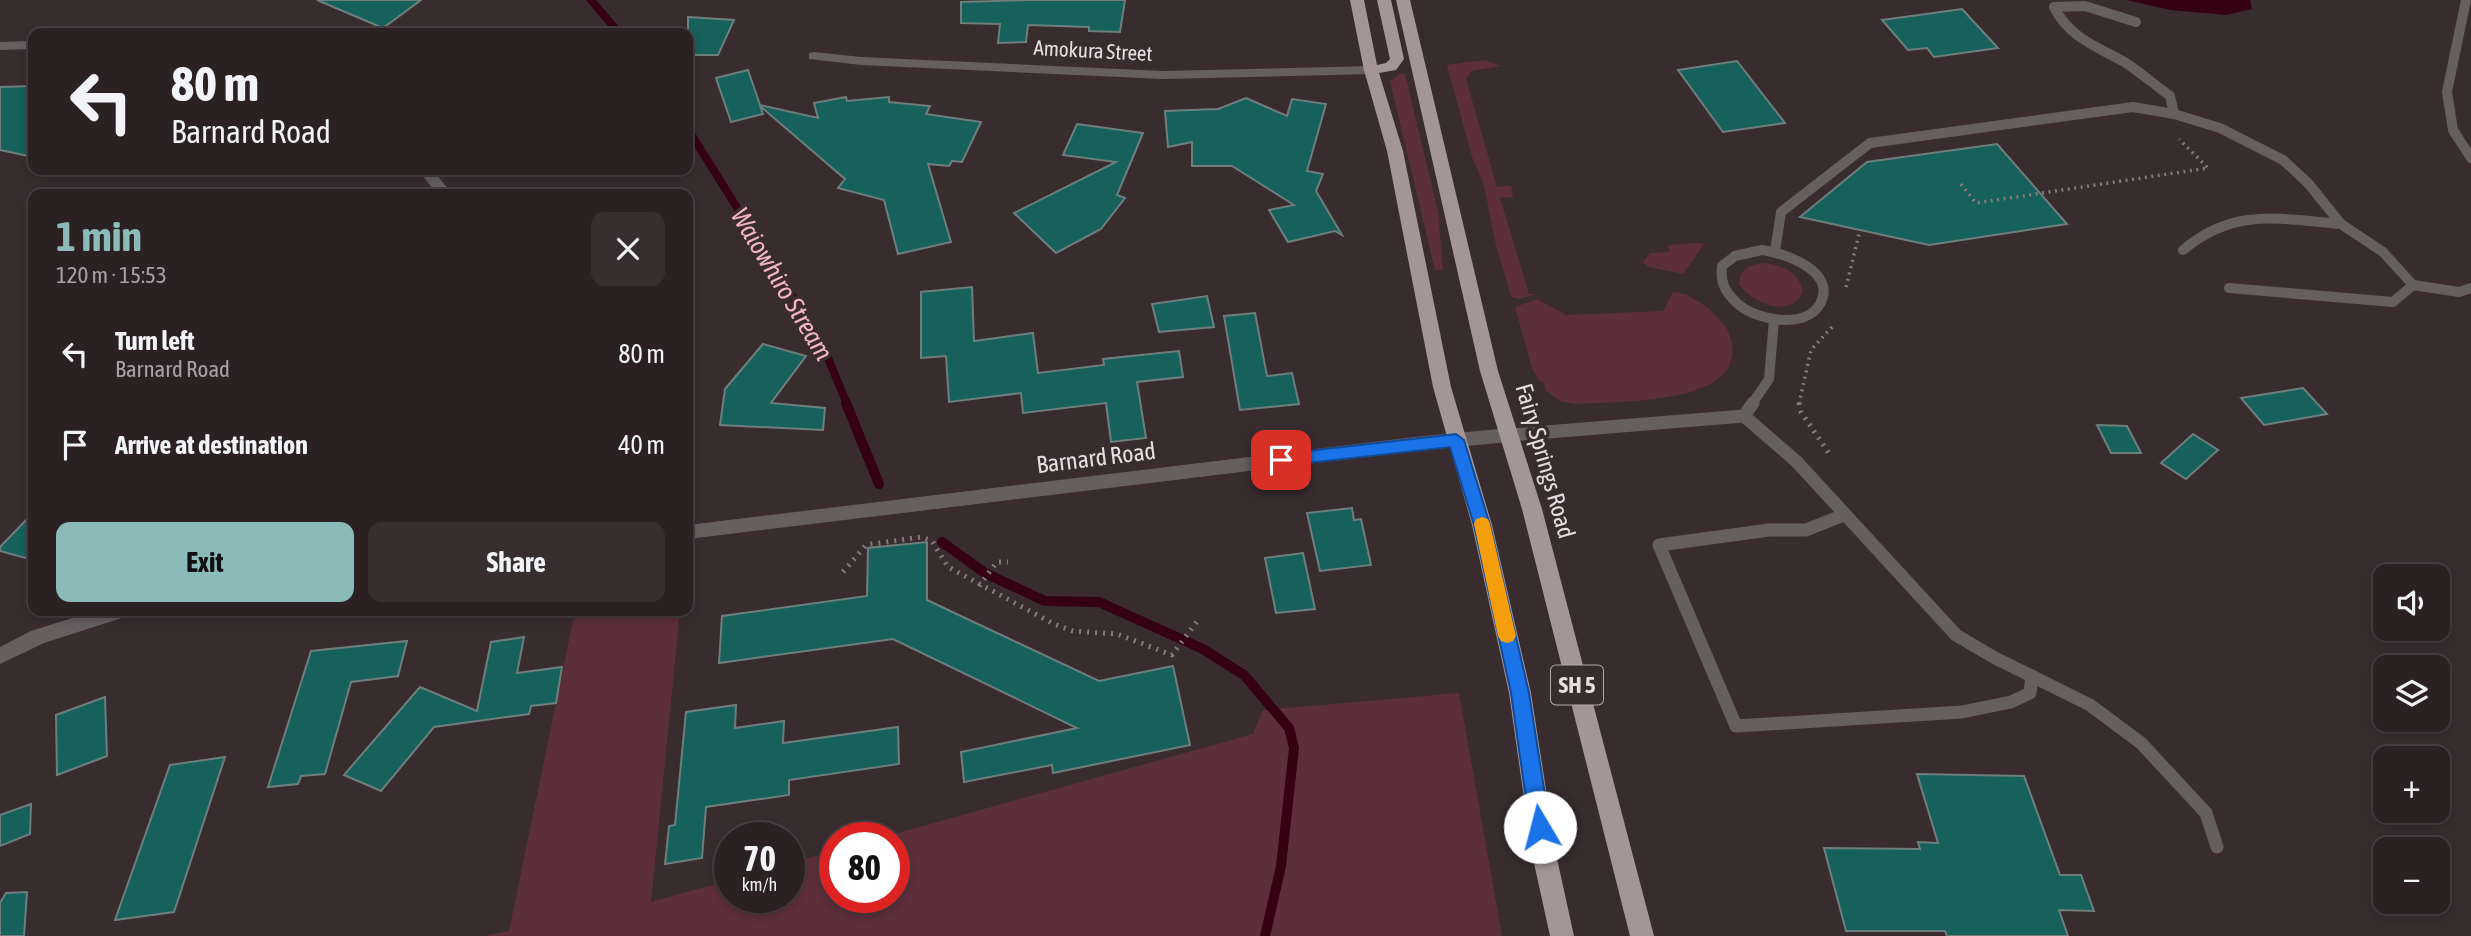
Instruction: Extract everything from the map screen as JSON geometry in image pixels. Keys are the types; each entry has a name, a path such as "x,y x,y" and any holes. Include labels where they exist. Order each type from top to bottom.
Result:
{"highway":[{"name":"SH 5","path":"1357,0 1371,69 1395,151 1442,387 1482,525 1520,693 1544,854 1562,936"},
{"path":"1371,69 1391,67 1397,59 1384,0"},
{"name":"Fairy Springs Road","path":"1403,0 1489,371 1532,509 1642,936"}],"street":[{"path":"0,46 28,45"},
{"name":"Amokura Street","path":"814,56 861,61 1163,75 1371,69"},
{"path":"429,175 441,189"},
{"name":"Barnard Road","path":"693,531 1510,435"},
{"path":"0,656 38,637 103,616"}],"lane":[{"path":"2466,0 2447,92 2453,130 2471,158"},
{"path":"2136,22 2095,6 2068,2 2054,7 2059,21 2076,37 2127,64 2170,96 2174,114"},
{"path":"1775,251 1781,212 1870,143 2122,109 2160,111 2220,128 2283,160 2308,183 2341,224 2383,252 2413,285 2459,292 2471,288"},
{"path":"2183,250 2221,225 2273,219 2341,224"},
{"path":"1745,251 1775,251 1807,266 1818,277 1823,290 1821,302 1814,312 1799,318 1774,320 1745,311 1732,301 1723,289 1719,277 1722,265 1731,256 1745,251"},
{"path":"2229,288 2393,302 2413,285"},
{"path":"1744,416 1769,379 1774,320"},
{"path":"1510,435 1744,416 1797,462 1956,635 2090,705 2141,743 2206,813 2217,847"},
{"path":"1844,515 1806,530 1769,530 1659,545 1736,726 1962,712 2011,702 2030,693 2032,676"}],"path":[{"path":"1961,184 1976,203 2208,169 2161,121 2160,111"},
{"path":"1846,296 1846,285 1860,230"},
{"path":"1830,455 1801,412 1799,402 1811,350 1835,322"},
{"path":"843,572 866,545 921,537 932,541 947,567 1067,630 1117,634 1172,655 1197,621"},
{"path":"979,586 997,562 1008,562"}],"shaded area":[{"path":"2126,0 2250,0 2252,9 2226,15 2171,10"},
{"path":"1486,60 1501,66 1471,71 1466,79 1497,187 1511,186 1513,197 1500,198 1529,294 1536,294 1519,299 1511,297 1496,245 1484,185 1472,157 1447,65"},
{"path":"1401,73 1405,74 1438,212 1443,270 1435,270 1390,81"},
{"path":"1704,244 1683,274 1649,267 1643,262 1650,253 1669,252 1668,245"},
{"path":"1763,263 1794,274 1803,291 1798,300 1781,307 1771,306 1745,291 1739,284 1743,271"},
{"path":"1673,292 1694,299 1722,322 1732,347 1732,357 1724,373 1709,384 1689,392 1641,400 1577,404 1560,401 1545,390 1544,382 1539,381 1532,368 1515,307 1537,299 1566,315 1663,311"},
{"path":"574,616 680,616 651,902 714,884 714,913 805,913 805,859 819,855 819,913 910,913 910,830 1253,734 1263,710 1459,693 1502,936 485,936 509,931"}],"building":[{"path":"317,0 421,0 383,28"},
{"path":"1125,0 1120,32 1089,31 1089,27 1028,25 1026,42 998,43 1000,24 961,23 961,2"},
{"path":"1962,9 1998,48 1934,57 1927,48 1908,50 1882,20"},
{"path":"688,17 734,20 718,55 693,55 693,28 688,28"},
{"path":"1737,61 1785,123 1723,132 1678,70"},
{"path":"748,70 760,105 818,118 814,103 846,97 847,101 889,97 889,102 930,106 926,114 981,122 962,162 952,161 949,166 928,164 951,242 898,254 884,200 838,188 845,179 760,106 763,114 731,122 716,78"},
{"path":"28,86 28,156 0,150 0,87"},
{"path":"1246,98 1287,116 1292,99 1326,104 1307,171 1323,174 1316,191 1342,235 1335,231 1288,242 1269,210 1294,205 1232,166 1192,166 1192,142 1168,147 1165,111 1218,109"},
{"path":"1077,124 1143,133 1117,195 1125,198 1101,229 1056,253 1014,213 1116,162 1063,155"},
{"path":"1997,144 2067,224 1929,245 1800,217 1867,162"},
{"path":"972,287 974,341 1033,333 1038,373 1104,365 1103,359 1179,351 1183,377 1137,382 1146,438 1111,442 1106,403 1023,413 1021,393 949,402 946,356 921,358 921,292"},
{"path":"1207,296 1214,327 1159,332 1152,304"},
{"path":"1255,313 1267,376 1292,373 1299,404 1240,410 1224,316"},
{"path":"763,344 806,356 771,403 825,408 823,430 720,425 725,389"},
{"path":"2303,388 2327,414 2264,425 2241,398"},
{"path":"2097,425 2127,426 2141,453 2111,453"},
{"path":"2193,434 2218,450 2186,479 2161,463"},
{"path":"1352,508 1354,520 1361,519 1371,565 1320,571 1307,513"},
{"path":"28,518 28,559 0,551 0,547"},
{"path":"927,542 927,600 1099,681 1173,666 1190,745 1053,773 1052,765 964,782 961,752 1077,728 893,639 719,663 722,616 867,596 868,548"},
{"path":"1303,553 1315,609 1276,613 1265,558"},
{"path":"524,637 517,673 562,667 556,703 531,706 529,714 434,727 381,791 344,775 420,687 477,711 491,642"},
{"path":"407,641 398,676 351,682 325,774 301,776 298,784 268,787 311,651"},
{"path":"105,697 107,756 57,775 56,715"},
{"path":"736,705 735,728 784,721 783,743 898,727 899,764 789,780 789,795 706,807 702,858 665,864 669,826 675,825 686,712"},
{"path":"225,757 174,912 115,920 170,765"},
{"path":"1917,774 2024,776 2060,875 2081,875 2094,911 2059,910 2068,936 1947,936 1945,931 1846,931 1824,848 1920,849 1918,842 1938,843"},
{"path":"31,804 30,834 0,846 0,815"},
{"path":"27,892 24,936 0,936 0,903 6,893"}],"waterway":[{"name":"Waiowhiro Stream","path":"591,0 615,28"},
{"name":"Waiowhiro Stream","path":"693,137 823,346 847,404"},
{"name":"Waiowhiro Stream","path":"846,403 879,484"},
{"name":"Waiowhiro Stream","path":"942,542 985,573 1045,601 1099,602 1203,649 1244,675 1289,728 1294,748 1281,866 1265,936"}],"slow traffic":[{"path":"1482,524 1507,636"}],"route":[{"path":"1281,460 1456,440 1482,525 1520,693 1540,827"}]}
